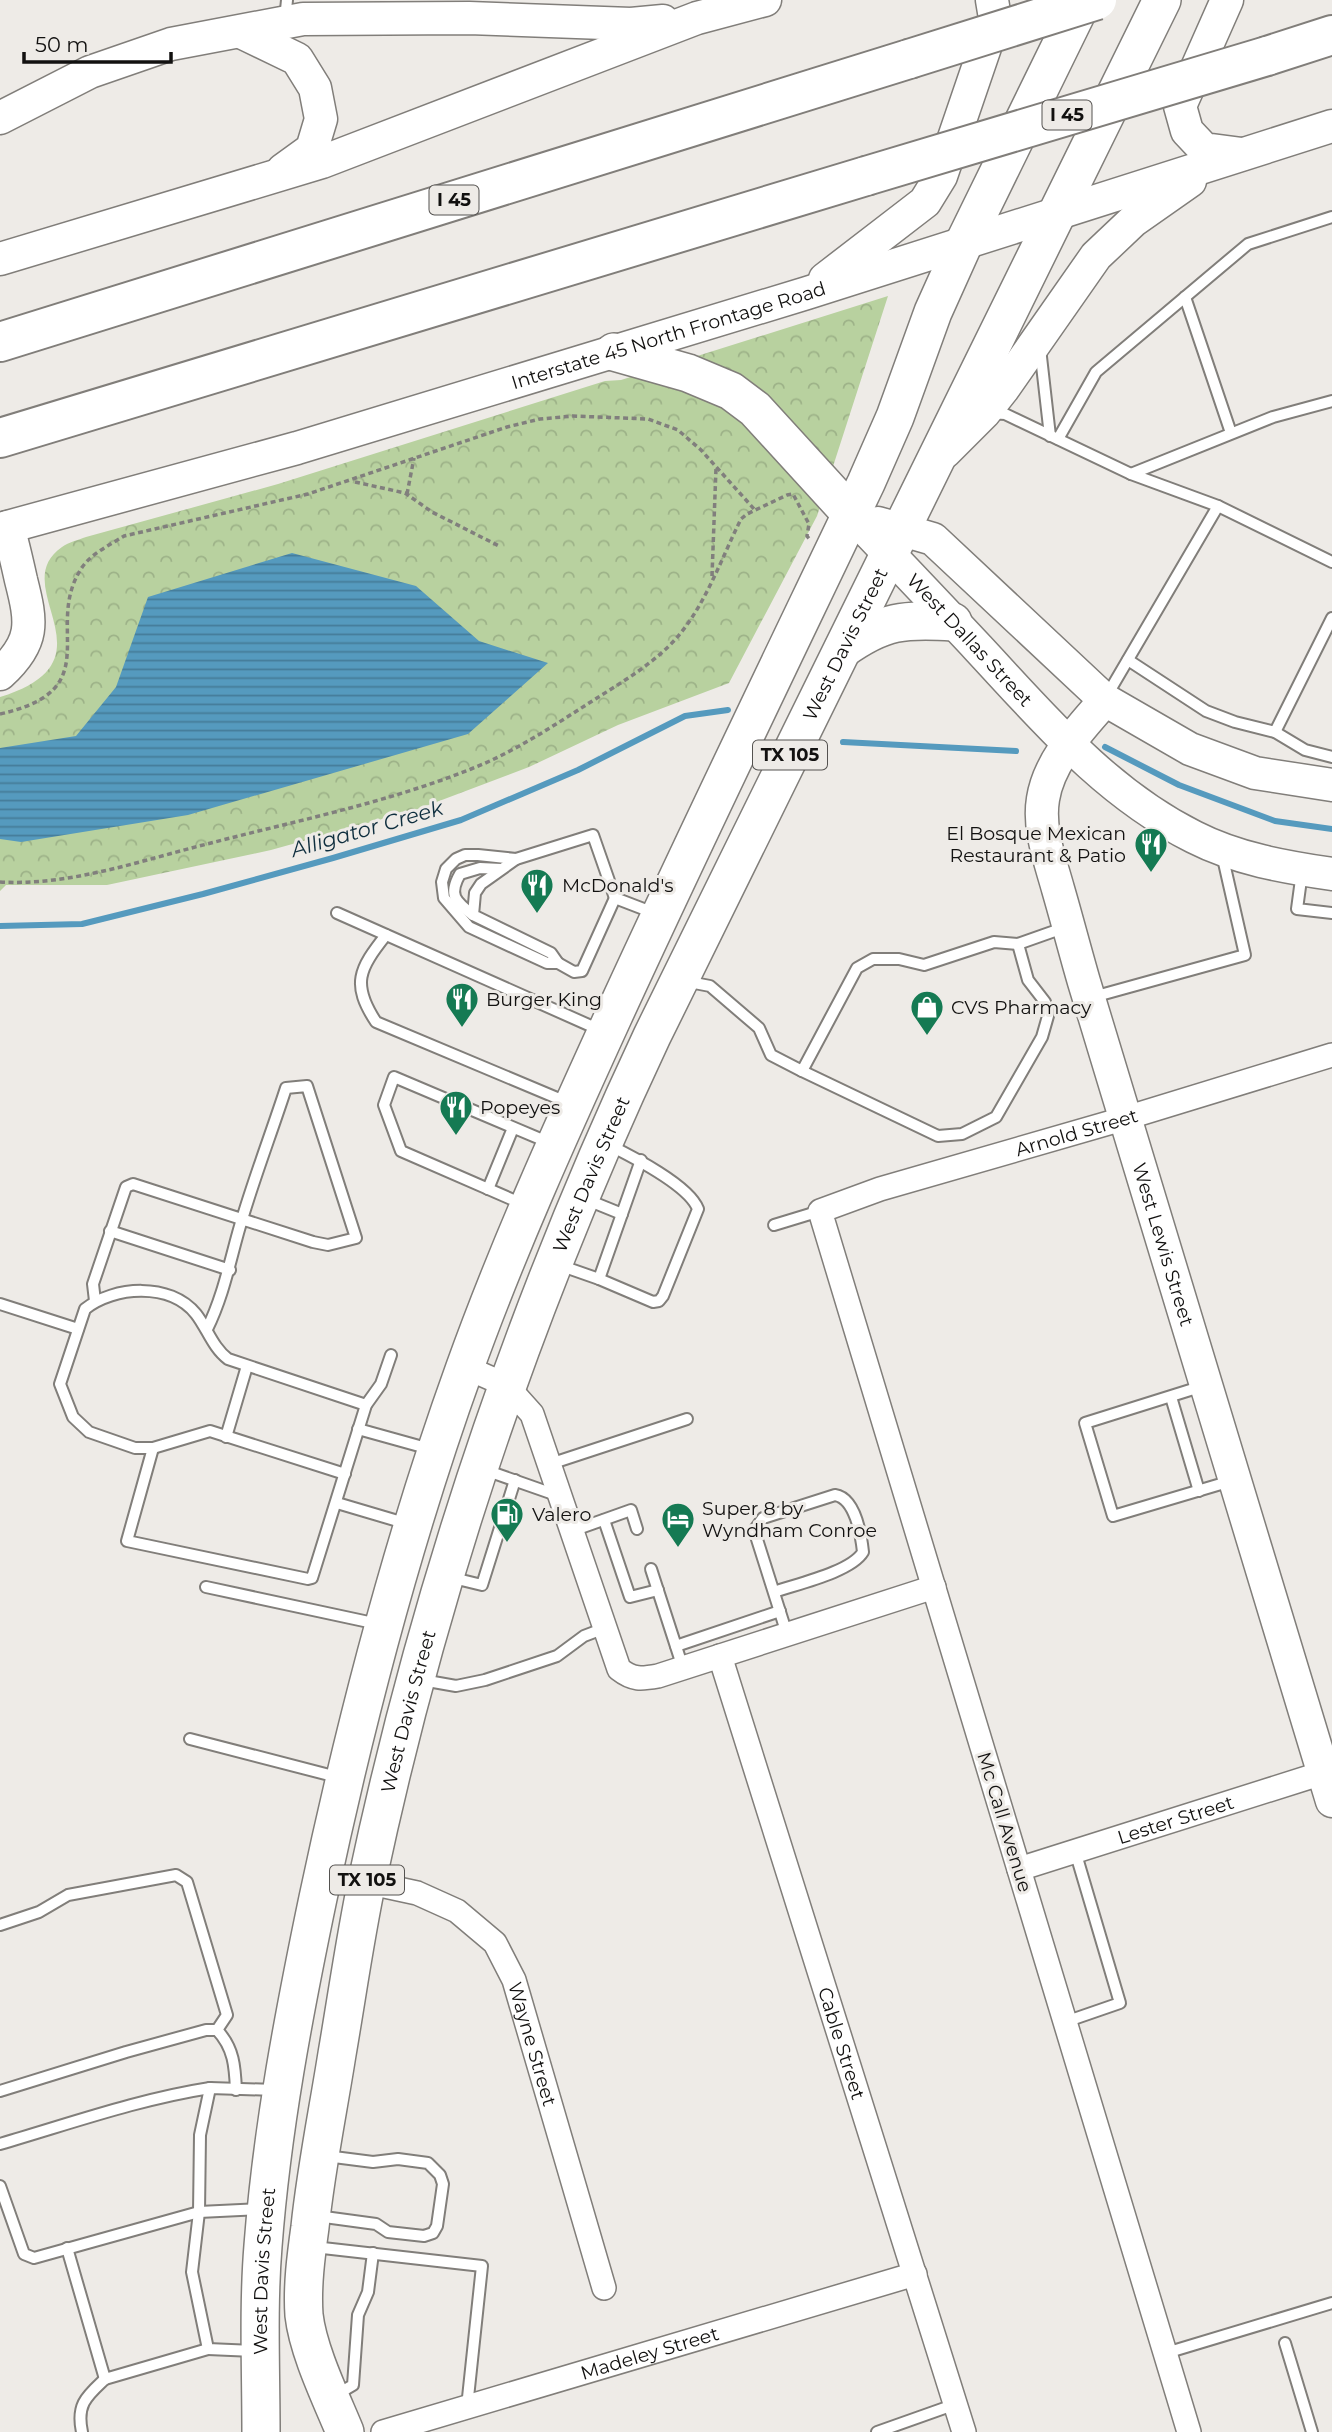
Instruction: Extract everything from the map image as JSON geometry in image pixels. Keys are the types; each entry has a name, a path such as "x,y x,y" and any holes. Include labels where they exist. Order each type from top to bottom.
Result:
{"highway":[{"name":"I 45","path":"0,342 1097,0"},
{"name":"I 45","path":"0,438 1332,35"},
{"path":"1267,56 1332,49"}],"main road":[{"path":"0,260 322,162 697,18 765,0"},
{"path":"807,293 925,202 941,176 995,18 992,0"},
{"name":"West Davis Street","path":"261,2432 263,2249 294,2015 343,1779 384,1625 436,1451 465,1367 529,1206 573,1105 895,417 933,312 964,243 1083,0"},
{"name":"West Davis Street","path":"345,2432 317,2364 304,2316 309,2231 320,2155 366,1882 416,1679 445,1576 506,1385 552,1262 603,1142 679,980 1162,0"},
{"path":"1227,0 1180,106 1187,131 1204,149 1245,154"},
{"path":"0,118 90,72 171,44 241,32 286,12 303,19 469,13 631,24 697,18"},
{"path":"241,32 297,59 315,88 321,119 312,149 275,176"},
{"name":"Interstate 45 North Frontage Road","path":"4,528 297,448 807,293 1332,126"},
{"path":"932,466 984,413 1096,256 1132,221 1215,164"},
{"path":"614,352 688,373 731,391 755,409 851,514 895,542 933,539 1105,700 1190,749 1255,773 1332,785"},
{"path":"0,674 18,655 27,636 30,617 4,528"},
{"name":"West Dallas Street","path":"895,542 953,622 1067,745 1113,785 1194,837 1281,866 1317,872"},
{"path":"843,649 869,631 894,622 953,622"},
{"name":"West Lewis Street","path":"1105,700 1067,745 1051,774 1043,798 1042,819 1046,845 1089,999 1329,1781"},
{"path":"660,915 676,930 682,951 679,980"},
{"path":"343,1779 355,1830 350,1857 353,1872 366,1882"},
{"path":"282,2090 294,2097 301,2108 299,2157 309,2231"}],"street":[{"name":"Arnold Street","path":"820,1211 880,1189 1332,1055"},
{"name":"Mc Call Avenue","path":"820,1211 1189,2432"},
{"path":"465,1367 506,1385 532,1414 620,1669 630,1678 658,1676 934,1587"},
{"name":"Cable Street","path":"720,1656 964,2432"},
{"name":"Lester Street","path":"1019,1868 1329,1781"},
{"name":"Wayne Street","path":"366,1882 417,1893 457,1911 495,1943 514,1980 604,2288"},
{"name":"Madeley Street","path":"383,2432 431,2425 467,2407 915,2274"}],"lane":[{"path":"1054,438 1096,372 1248,244 1332,218"},
{"path":"1185,297 1231,433"},
{"path":"1039,337 1054,438"},
{"path":"1131,474 1273,417 1332,401"},
{"path":"984,413 1004,414 1131,474 1218,506 1332,562"},
{"path":"1105,700 1218,506"},
{"path":"1275,732 1332,618"},
{"path":"1128,660 1206,711 1275,732 1305,750 1332,757"},
{"path":"473,915 475,892 481,884 516,859 593,835 615,898 582,971 574,972 558,963 551,953 473,915 455,899 453,890 460,874 480,867 501,869"},
{"path":"1089,999 1245,954 1221,848"},
{"path":"516,859 478,855 466,855 456,859 446,869 442,882 444,898 469,927 547,963 558,963"},
{"path":"1317,872 1297,909 1332,913"},
{"path":"615,898 660,915"},
{"path":"337,913 606,1033"},
{"path":"802,1071 857,968 873,959 899,959 924,965 995,942 1018,944 1068,926"},
{"path":"386,935 363,968 359,989 376,1022 573,1105"},
{"path":"679,980 710,986 758,1028 771,1055 938,1136 962,1134 996,1117 1042,1037 1048,1016 1045,1002 1028,980 1018,944"},
{"path":"529,1206 401,1152 384,1105 394,1077 555,1146"},
{"path":"95,1301 93,1284 129,1184 242,1219 328,1245 356,1238 307,1086 286,1088 242,1219 230,1270 207,1329"},
{"path":"488,1189 513,1128"},
{"path":"552,1262 653,1302 659,1301 698,1209 696,1203 641,1160 603,1142"},
{"path":"599,1279 641,1160"},
{"path":"580,1197 622,1214"},
{"path":"774,1226 820,1211"},
{"path":"110,1231 230,1270"},
{"path":"345,1474 210,1432 153,1448 135,1448 114,1443 89,1432 74,1416 60,1384 85,1309 95,1301 128,1292 147,1291 181,1302 194,1311 223,1355 247,1366 366,1405"},
{"path":"0,1304 78,1329"},
{"path":"153,1448 127,1541 308,1579 315,1575 366,1405 381,1384 391,1355"},
{"path":"226,1437 247,1366"},
{"path":"1206,1385 1085,1423 1113,1516 1235,1480"},
{"path":"1171,1397 1199,1491"},
{"path":"550,1464 687,1419"},
{"path":"358,1429 436,1451"},
{"path":"479,1468 560,1496"},
{"path":"445,1576 482,1585 515,1480"},
{"path":"774,1592 859,1560 863,1552 862,1539 845,1498 835,1494 758,1522 755,1533 787,1634"},
{"path":"337,1503 413,1526"},
{"path":"572,1531 631,1510 637,1529"},
{"path":"604,1520 630,1597 658,1590"},
{"path":"651,1569 683,1668"},
{"path":"206,1587 384,1625"},
{"path":"676,1646 780,1611"},
{"path":"416,1679 456,1686 485,1680 557,1656 584,1636 605,1628"},
{"path":"190,1739 343,1779"},
{"path":"1065,2022 1120,2003 1075,1851"},
{"path":"0,1925 39,1912 68,1895 176,1875 187,1882 227,2015 217,2031"},
{"path":"0,2091 206,2030 217,2031 226,2040 235,2061 236,2090"},
{"path":"0,2144 186,2092 210,2088 282,2090"},
{"path":"208,2349 192,2272 199,2212 200,2135 210,2088"},
{"path":"309,2231 376,2224 388,2232 424,2236 433,2233 437,2226 443,2184 440,2175 428,2163 398,2159 373,2162 320,2155"},
{"path":"0,2186 24,2254 34,2258 199,2212 267,2208"},
{"path":"309,2231 373,2253 482,2266 467,2407"},
{"path":"67,2248 105,2379"},
{"path":"331,2398 353,2385 358,2315 368,2292 373,2253"},
{"path":"1166,2353 1332,2303"},
{"path":"1285,2343 1312,2432"},
{"path":"82,2432 80,2423 83,2400 105,2379 208,2349 261,2351"},
{"path":"877,2432 956,2404"}],"path":[{"path":"0,714 17,710 47,694 63,676 69,655 68,609 72,590 81,568 102,549 124,537 308,494 352,481 414,458 540,419 614,416 648,419 669,425 686,435 755,510"},
{"path":"407,494 414,458"},
{"path":"712,578 716,466"},
{"path":"352,481 407,494 432,512 499,546"},
{"path":"0,882 65,880 302,821 413,790 473,768 539,734 655,659 689,622 742,517 787,495 793,495 809,524 807,536 811,541"}],"green space":[{"path":"888,296 817,516 729,683 618,725 529,767 418,809 271,850 107,885 6,885 0,891 0,697 35,682 52,664 57,644 45,582 48,563 62,547 86,537 278,484 605,381 621,380"}],"water":[{"path":"292,553 416,586 479,641 548,663 468,734 188,815 21,842 0,839 0,748 76,736 116,687 148,597"}],"waterway":[{"name":"Alligator Creek","path":"0,926 82,924 333,858 461,820 578,770 685,716 728,710"},
{"name":"Alligator Creek","path":"843,742 1016,751"},
{"name":"Alligator Creek","path":"1105,747 1179,785 1275,821 1332,829"}],"place":[{"name":"El Bosque Mexican Restaurant & Patio","path":"1151,874"},
{"name":"McDonald's","path":"537,915"},
{"name":"Burger King","path":"462,1029"},
{"name":"CVS Pharmacy","path":"927,1037"},
{"name":"Popeyes","path":"456,1137"},
{"name":"Valero","path":"507,1544"},
{"name":"Super 8 by Wyndham Conroe","path":"678,1549"}]}
